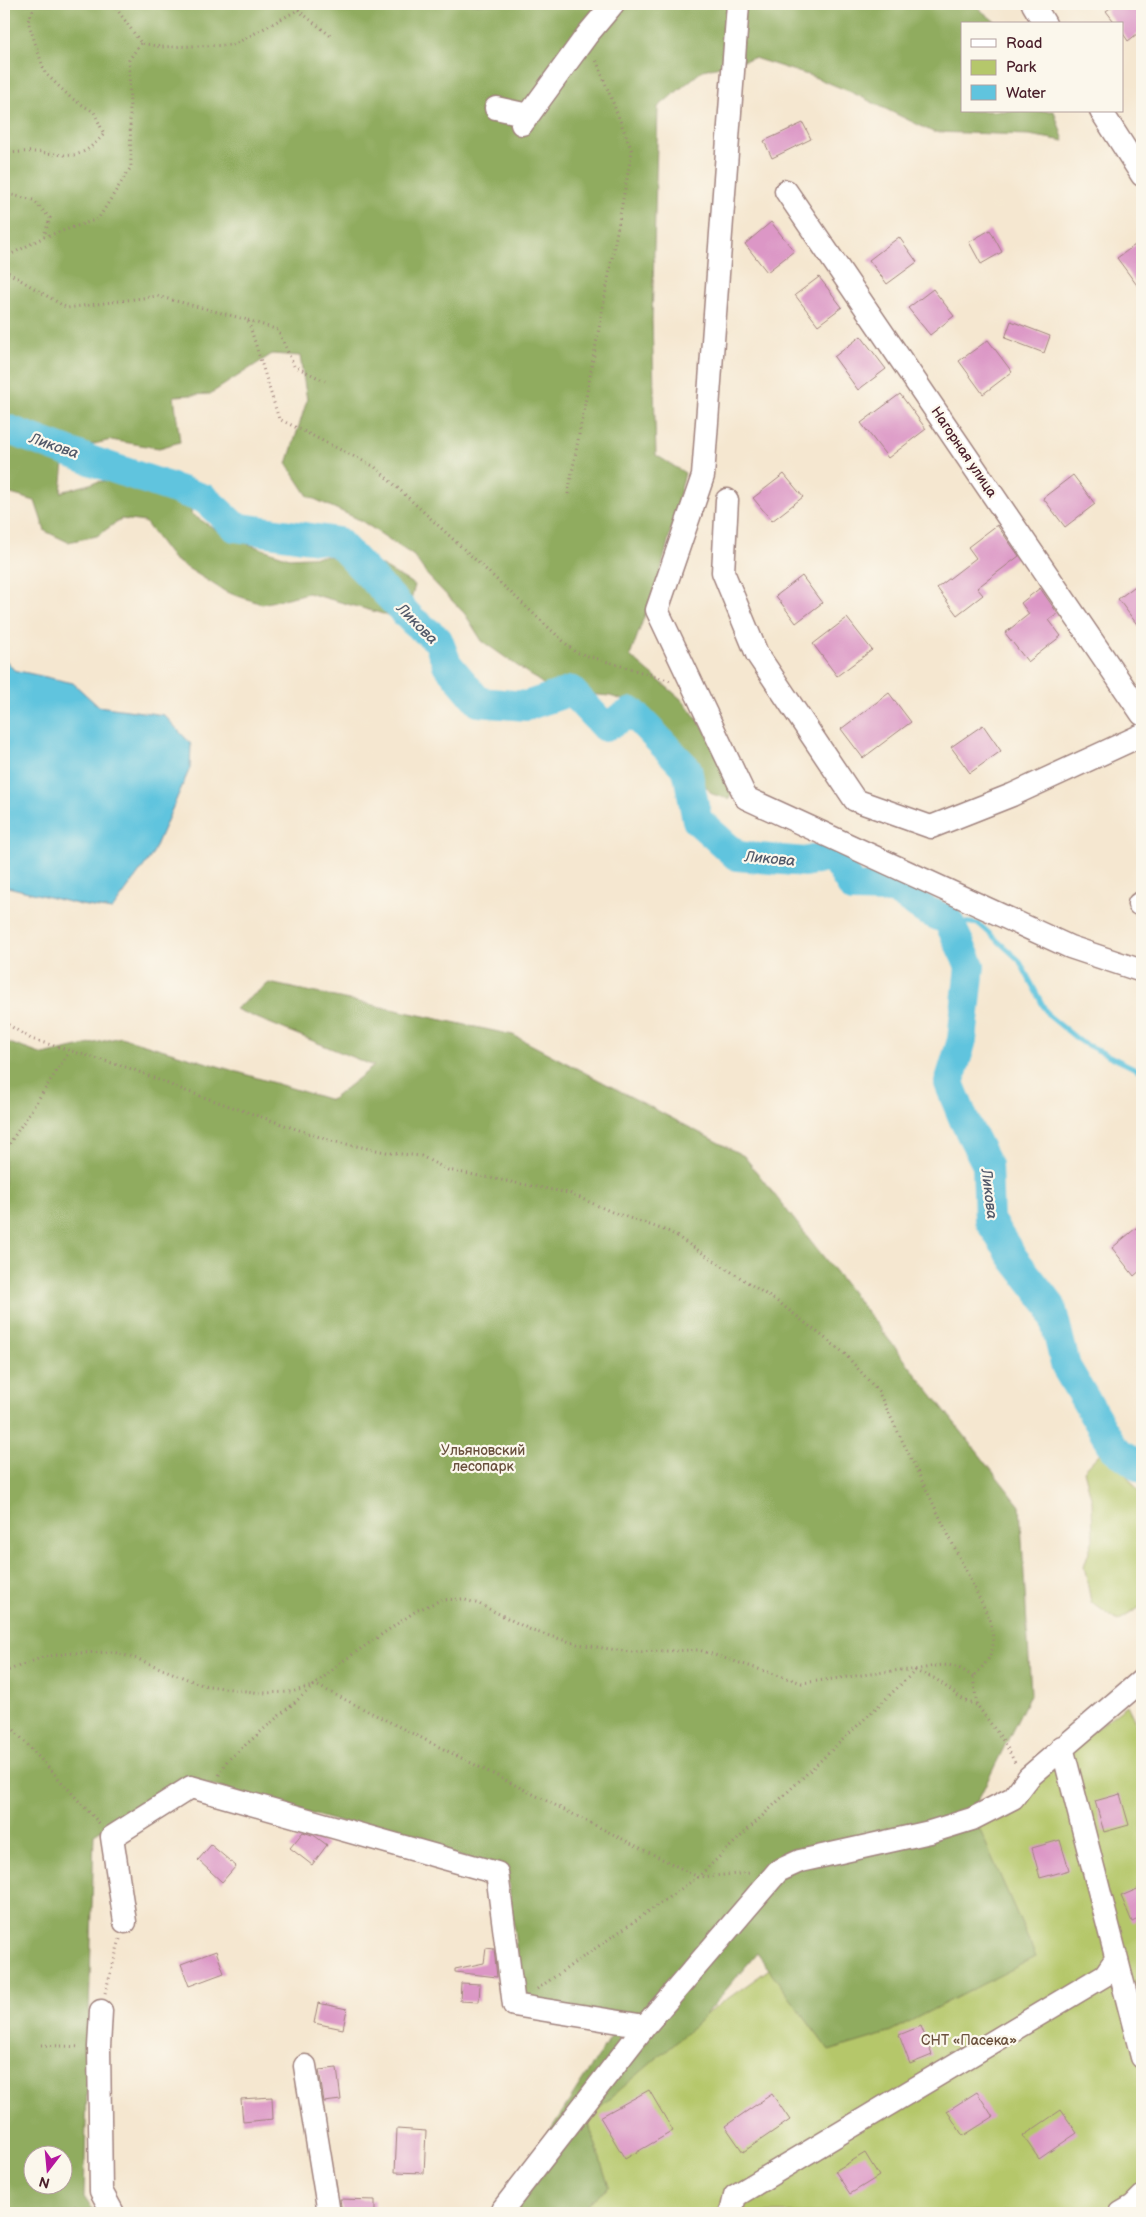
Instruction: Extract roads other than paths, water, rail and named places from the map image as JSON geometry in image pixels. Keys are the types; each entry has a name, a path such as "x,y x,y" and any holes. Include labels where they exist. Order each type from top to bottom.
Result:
{"street":[{"path":"496,108 525,120 586,35 613,4"},
{"path":"738,4 703,476 657,610 746,798 1070,947 1142,971"},
{"path":"1033,4 1044,22"},
{"path":"1102,112 1141,172"},
{"name":"Нагорная улица","path":"786,191 1142,714"},
{"path":"727,500 723,572 757,654 855,800 931,827 1012,795 1142,735"},
{"path":"500,2213 645,2026 778,1871 800,1861 930,1832 972,1819 1013,1798 1029,1777 1142,1680"},
{"path":"1059,1750 1142,2057"},
{"path":"125,1922 112,1837 191,1788 497,1873 514,2005 645,2026"},
{"path":"731,2213 735,2196 1105,1975 1116,1959"},
{"path":"101,2010 99,2048 102,2191 114,2213"},
{"path":"305,2066 329,2213"},
{"path":"1121,2213 1133,2206 1142,2197"}],"water":[{"path":"4,658 14,670 73,683 98,706 164,715 191,744 190,768 152,855 112,910 81,905 4,886"}],"waterway":[{"name":"Ликова","path":"4,428 98,463 205,499 235,527 338,542 413,621 438,640 447,664 479,702 526,706 571,691 605,727 632,712 687,769 697,820 737,856 805,862 832,855 853,888 894,889 925,910 948,920 970,966 962,1040 949,1083 964,1120 987,1165 989,1220 1014,1259 1051,1306 1066,1367 1114,1448 1142,1468"},
{"path":"948,920 979,924 1019,960 1048,1015 1081,1042 1142,1072"}],"park label":[{"name":"Ульяновский лесопарк","path":"483,1458"},
{"name":"СНТ «Пасека»","path":"969,2040"}]}
